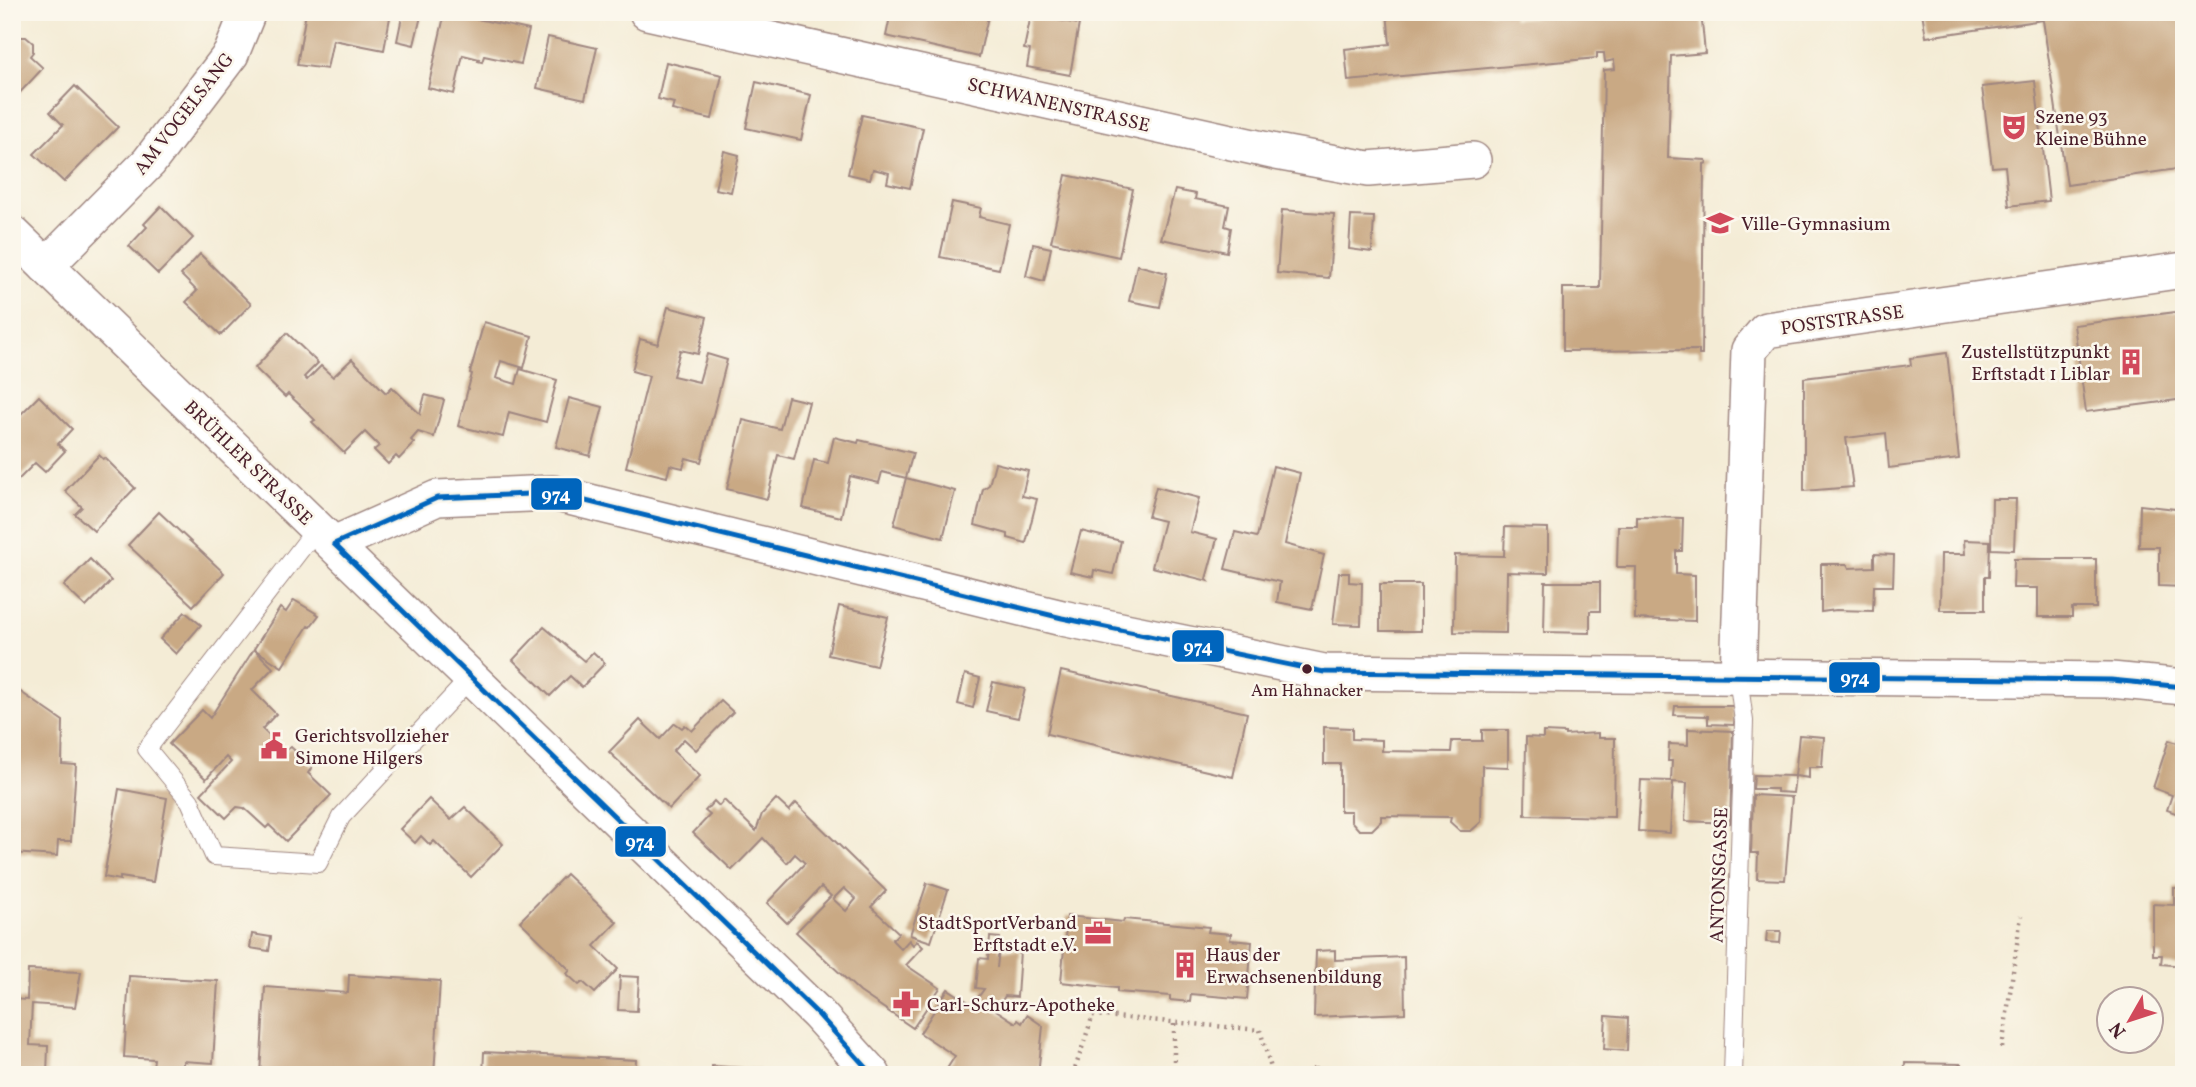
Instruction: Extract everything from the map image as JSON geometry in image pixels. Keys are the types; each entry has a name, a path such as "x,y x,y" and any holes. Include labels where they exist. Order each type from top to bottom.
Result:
{"street":[{"name":"AM VOGELSANG","path":"46,265 149,162 230,54 248,12"},
{"name":"SCHWANENSTRASSE","path":"647,12 1276,152 1368,169 1473,160"},
{"name":"BRÜHLER STRASSE","path":"12,233 818,1014 873,1075"},
{"name":"POSTSTRASSE","path":"1738,677 1749,350 1766,330 2184,270"},
{"path":"326,536 437,498 552,493 1062,618 1324,672 2111,680 2184,687"}],"lane":[{"path":"326,536 147,749 190,802 214,856 318,863 341,817 471,677"},
{"name":"ANTONSGASSE","path":"1733,1075 1744,721 1738,677"}],"path":[{"path":"2002,1048 2021,916"},
{"path":"1074,1074 1093,1015 1261,1030 1272,1075"},
{"path":"1174,1022 1174,1068"}],"building":[{"path":"306,12 391,12 384,50 333,40 327,69 297,65"},
{"path":"403,12 422,12 414,45 397,41"},
{"path":"445,12 529,30 521,64 484,56 482,62 463,55 454,94 428,88"},
{"path":"891,12 989,12 979,57 886,36"},
{"path":"1387,12 1512,12 1513,19 1587,12 1701,12 1705,53 1671,56 1668,158 1706,160 1707,163 1704,164 1702,355 1699,355 1699,350 1563,351 1563,288 1600,288 1604,70 1615,69 1614,60 1605,62 1604,53 1597,53 1597,58 1348,81 1345,49 1390,44"},
{"path":"1922,12 2184,12 2184,168 2067,185 2043,20 1926,37"},
{"path":"1031,15 1079,24 1070,75 1027,67 1030,50 1024,49"},
{"path":"16,37 26,37 33,43 30,56 43,68 12,101 12,41"},
{"path":"548,37 597,48 585,99 537,88"},
{"path":"666,62 722,75 712,119 672,110 674,103 658,99"},
{"name":"Szene 93 Kleine Bühne","path":"2035,81 2049,201 2009,206 2005,166 1992,167 1982,87"},
{"path":"756,82 811,95 801,140 746,128"},
{"path":"75,86 118,127 64,182 34,154 63,125 50,112"},
{"path":"862,115 923,128 910,188 887,183 889,173 873,169 870,179 848,174"},
{"path":"724,151 739,155 731,192 715,189"},
{"path":"1066,175 1133,189 1119,257 1051,242"},
{"path":"1175,190 1196,194 1195,199 1229,206 1225,226 1231,228 1227,252 1161,239"},
{"path":"952,202 981,208 979,217 1009,224 999,269 940,257"},
{"path":"161,206 193,238 158,274 129,246 147,227 144,224"},
{"path":"1282,210 1334,214 1329,278 1277,273"},
{"path":"1351,216 1374,217 1372,252 1349,249"},
{"path":"1033,244 1051,248 1044,281 1026,276"},
{"path":"200,254 251,304 221,335 186,302 197,291 181,275"},
{"path":"1137,265 1167,273 1160,307 1129,301"},
{"path":"668,307 707,317 698,354 680,350 673,376 699,382 707,354 727,360 701,462 686,458 683,468 670,465 667,477 626,467 649,376 632,371 640,339 658,344"},
{"name":"Zustellstützpunkt Erftstadt 1 Liblar","path":"2184,311 2184,399 2086,412 2074,325"},
{"path":"484,322 532,336 524,368 501,361 496,378 516,384 520,369 557,380 546,422 509,412 503,437 458,426"},
{"path":"287,333 318,363 304,377 307,380 321,366 333,377 352,359 386,393 392,387 420,414 425,395 444,400 434,437 418,432 411,440 414,443 399,459 396,456 388,464 374,450 379,446 365,432 344,453 312,422 315,420 302,407 288,394 285,397 255,368"},
{"path":"1947,353 1959,459 1889,468 1886,433 1846,438 1853,487 1804,491 1804,378 1911,365 1910,358"},
{"path":"39,396 72,429 58,444 65,451 45,472 35,463 18,480 12,474 12,423"},
{"path":"788,397 809,402 794,459 778,455 767,499 727,489 743,420 780,429"},
{"path":"569,398 603,407 590,456 556,447"},
{"path":"834,437 913,453 906,478 882,472 879,483 850,476 841,517 803,508 814,460 828,463"},
{"path":"99,455 135,488 94,531 75,514 82,507 65,491"},
{"path":"995,463 1028,471 1022,496 1037,499 1026,543 1008,538 1008,534 975,525 983,489 989,485"},
{"path":"1273,466 1300,473 1285,544 1324,555 1312,609 1277,602 1280,582 1225,569 1235,532 1257,537"},
{"path":"906,478 955,491 943,538 894,525"},
{"path":"1156,487 1199,498 1190,532 1217,539 1206,579 1208,581 1152,567 1164,521 1148,517"},
{"path":"1992,499 2016,499 2014,550 1991,549"},
{"path":"2140,505 2184,510 2184,587 2159,586 2159,547 2139,547"},
{"path":"159,512 224,573 193,606 128,545"},
{"path":"1637,517 1683,518 1682,551 1676,551 1676,574 1695,575 1695,621 1635,619 1636,567 1617,567 1618,526 1637,526"},
{"path":"1505,527 1548,528 1548,573 1507,572 1506,633 1454,632 1455,555 1504,556"},
{"path":"1081,531 1121,541 1113,574 1094,570 1093,577 1070,572"},
{"path":"1964,540 1990,541 1989,577 1985,577 1985,610 1940,610 1941,554 1965,554"},
{"path":"1874,554 1894,555 1893,586 1874,586 1873,611 1821,612 1821,564 1847,564 1849,568 1874,567"},
{"path":"90,559 111,581 86,607 64,586"},
{"path":"2014,559 2096,559 2096,608 2072,608 2072,617 2038,617 2038,588 2013,588"},
{"path":"1339,573 1349,573 1349,582 1362,583 1361,625 1333,624"},
{"path":"1545,582 1600,582 1600,611 1590,611 1590,633 1544,632"},
{"path":"1380,584 1421,584 1421,631 1380,631"},
{"path":"294,600 319,615 310,627 308,626 282,667 254,649 280,608 286,612"},
{"path":"839,606 888,617 876,666 828,655"},
{"path":"185,612 201,625 176,654 160,639"},
{"path":"544,627 584,661 593,652 605,663 582,687 570,676 550,696 513,660"},
{"path":"254,649 273,668 252,690 276,714 262,729 285,751 291,747 312,767 308,773 331,795 286,841 269,825 266,828 244,808 237,807 226,818 201,794 231,762 226,757 206,779 169,744 202,710 210,718"},
{"path":"1061,671 1247,713 1233,777 1047,734"},
{"path":"965,674 980,678 973,708 958,704"},
{"path":"993,682 1025,689 1018,718 986,711"},
{"path":"12,686 63,721 62,764 76,765 71,841 58,841 57,856 12,853"},
{"path":"721,701 733,712 696,750 684,739 673,751 700,776 669,809 609,752 640,720 660,739 675,723 682,728 685,725 692,731"},
{"path":"1675,706 1735,706 1734,725 1708,724 1708,716 1674,715"},
{"path":"1324,727 1352,728 1352,739 1382,740 1382,751 1451,752 1452,741 1482,741 1482,730 1508,730 1508,767 1482,766 1481,822 1471,831 1460,831 1450,822 1451,817 1381,816 1381,821 1372,830 1359,830 1351,821 1351,811 1340,811 1340,764 1324,764"},
{"path":"1688,729 1733,731 1730,823 1685,821 1687,783 1673,782 1670,833 1638,831 1641,780 1671,781 1669,744 1688,745"},
{"path":"1543,732 1565,735 1598,733 1598,738 1615,738 1614,817 1525,815 1526,737 1543,738"},
{"path":"1799,735 1824,737 1822,767 1809,767 1809,778 1795,776"},
{"path":"2180,735 2184,736 2184,816 2167,810 2172,795 2153,788 2169,740 2177,743"},
{"path":"1754,775 1795,776 1793,793 1777,792 1777,789 1753,789"},
{"path":"119,789 167,798 153,882 104,877"},
{"path":"1753,795 1792,797 1785,880 1757,879 1758,853 1751,853"},
{"path":"429,799 451,820 465,807 503,844 471,877 434,841 430,845 421,836 415,843 400,829"},
{"path":"776,799 789,811 796,803 886,891 871,907 899,933 892,940 901,949 909,940 913,945 917,941 923,947 906,965 940,988 913,1028 860,992 796,932 831,896 821,887 787,923 767,903 805,863 795,854 787,863 763,838 732,870 693,833 710,815 705,811 714,801 719,806 724,800 756,831 762,814","holes":["844,888 856,899 846,911 833,899"]},
{"path":"566,874 617,922 594,946 618,969 595,993 583,982 579,985 567,974 570,970 520,921"},
{"path":"927,883 948,890 931,942 910,935"},
{"path":"2174,888 2184,888 2184,966 2161,964 2162,955 2153,955 2153,904 2174,905"},
{"name":"Haus der Erwachsenenbildung","path":"1067,916 1209,927 1208,932 1231,934 1230,940 1252,942 1247,999 1191,994 1190,1002 1170,1000 1170,996 1117,992 1117,988 1061,982"},
{"path":"1767,931 1781,931 1780,943 1766,942"},
{"path":"252,934 271,937 269,951 250,948"},
{"path":"990,937 1000,938 997,968 999,950 1020,951 1017,997 1005,996 996,1010 1016,1023 1018,1020 1022,1023 1027,1015 1043,1026 1038,1075 943,1075 955,1056 920,1033 948,989 973,1005 984,989 976,988 979,958 988,959"},
{"path":"1335,950 1335,960 1404,957 1405,1013 1314,1017 1316,951"},
{"path":"28,970 81,972 75,1007 32,1004 30,1045 48,1046 47,1075 12,1075 12,999 27,1000"},
{"path":"349,975 440,981 434,1075 260,1075 265,987 348,993"},
{"path":"129,976 218,981 213,1063 183,1061 183,1069 153,1067 154,1059 124,1057"},
{"path":"620,976 639,977 637,1011 618,1010"},
{"path":"1606,1016 1628,1018 1627,1051 1604,1049"},
{"path":"484,1052 636,1060 635,1075 483,1075"},
{"path":"1905,1063 1961,1064 1960,1075 1904,1075"},
{"path":"712,1066 759,1069 758,1075 712,1075"},
{"path":"1313,1068 1339,1069 1339,1075 1312,1075"}],"transit line":[{"name":"974","path":"873,1075 818,1014 334,544 437,498 553,493 1062,618 1324,672 2111,680 2184,687"}],"place":[{"name":"Szene 93 Kleine Bühne","path":"2014,127"},
{"name":"Ville-Gymnasium","path":"1720,223"},
{"name":"Zustellstützpunkt Erftstadt 1 Liblar","path":"2131,362"},
{"name":"Am Hahnacker","path":"1307,669"},
{"name":"Gerichtsvollzieher Simone Hilgers","path":"274,746"},
{"name":"StadtSportVerband Erftstadt e.V.","path":"1098,933"},
{"name":"Haus der Erwachsenenbildung","path":"1185,965"},
{"name":"Carl-Schurz-Apotheke","path":"906,1004"}]}
